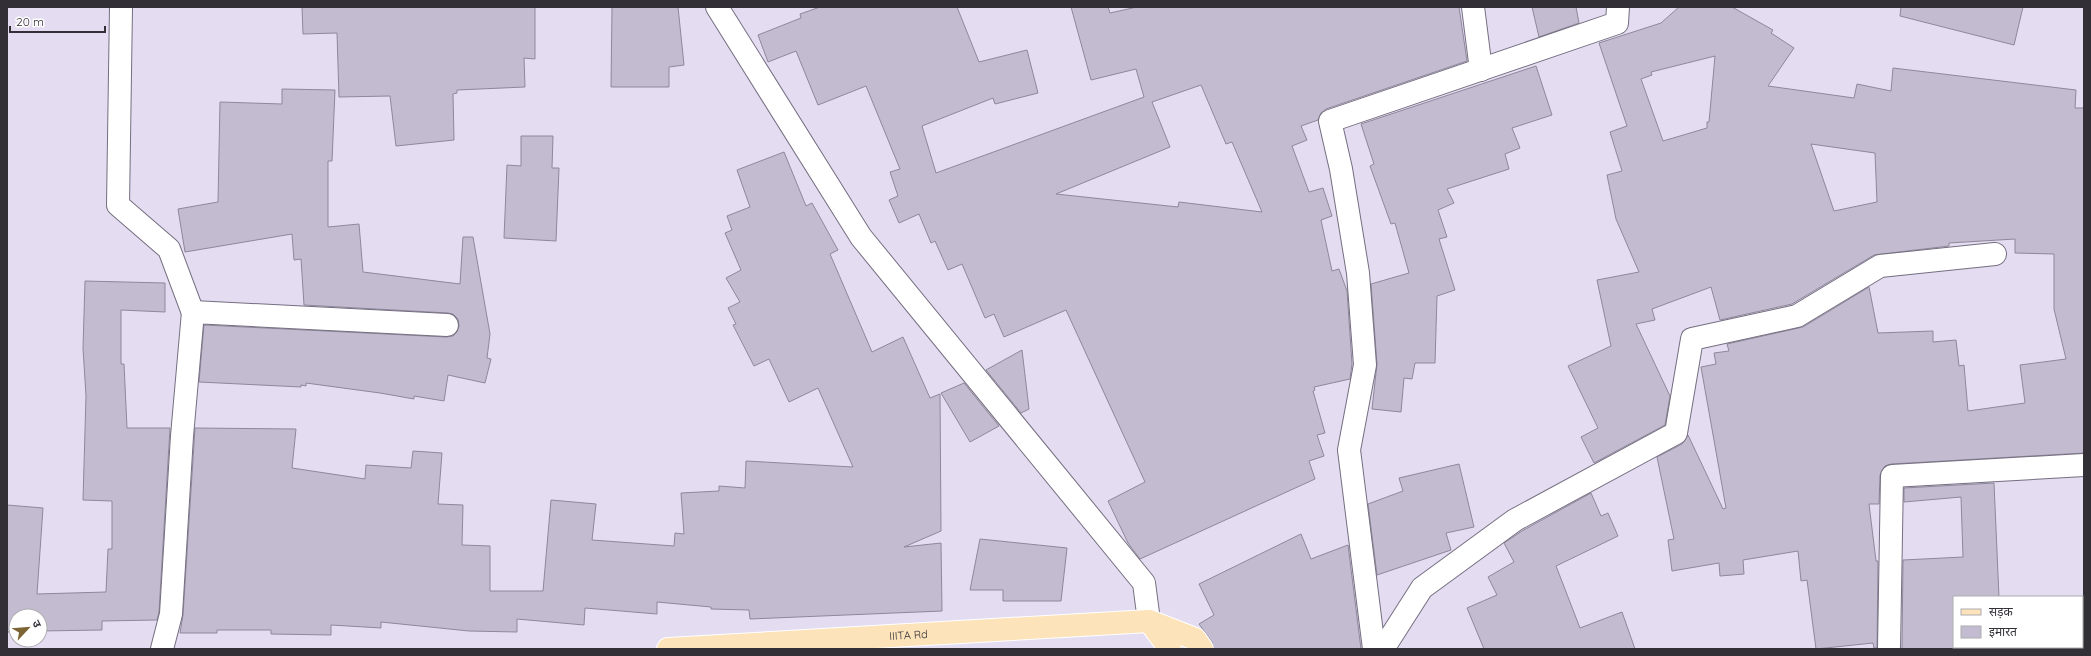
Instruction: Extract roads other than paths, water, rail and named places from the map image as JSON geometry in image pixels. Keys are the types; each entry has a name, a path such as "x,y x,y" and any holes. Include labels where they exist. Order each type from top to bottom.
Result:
{"main road":[{"name":"IIITA Rd","path":"668,649 1149,621"},
{"path":"1149,621 1170,649"},
{"path":"1149,621 1195,639 1202,649"}],"street":[{"path":"121,7 118,205 169,249 193,313 182,436 170,614 162,649"},
{"path":"717,7 861,237 1144,583 1149,621"},
{"path":"1473,7 1481,70"},
{"path":"1374,649 1349,450 1365,365 1358,273 1341,169 1330,121 1617,23 1618,7"},
{"path":"1383,649 1422,588 1515,520 1676,433 1692,339 1797,316 1880,266 1995,254"},
{"path":"193,313 447,325"},
{"path":"1889,649 1892,476 2084,465"}]}
